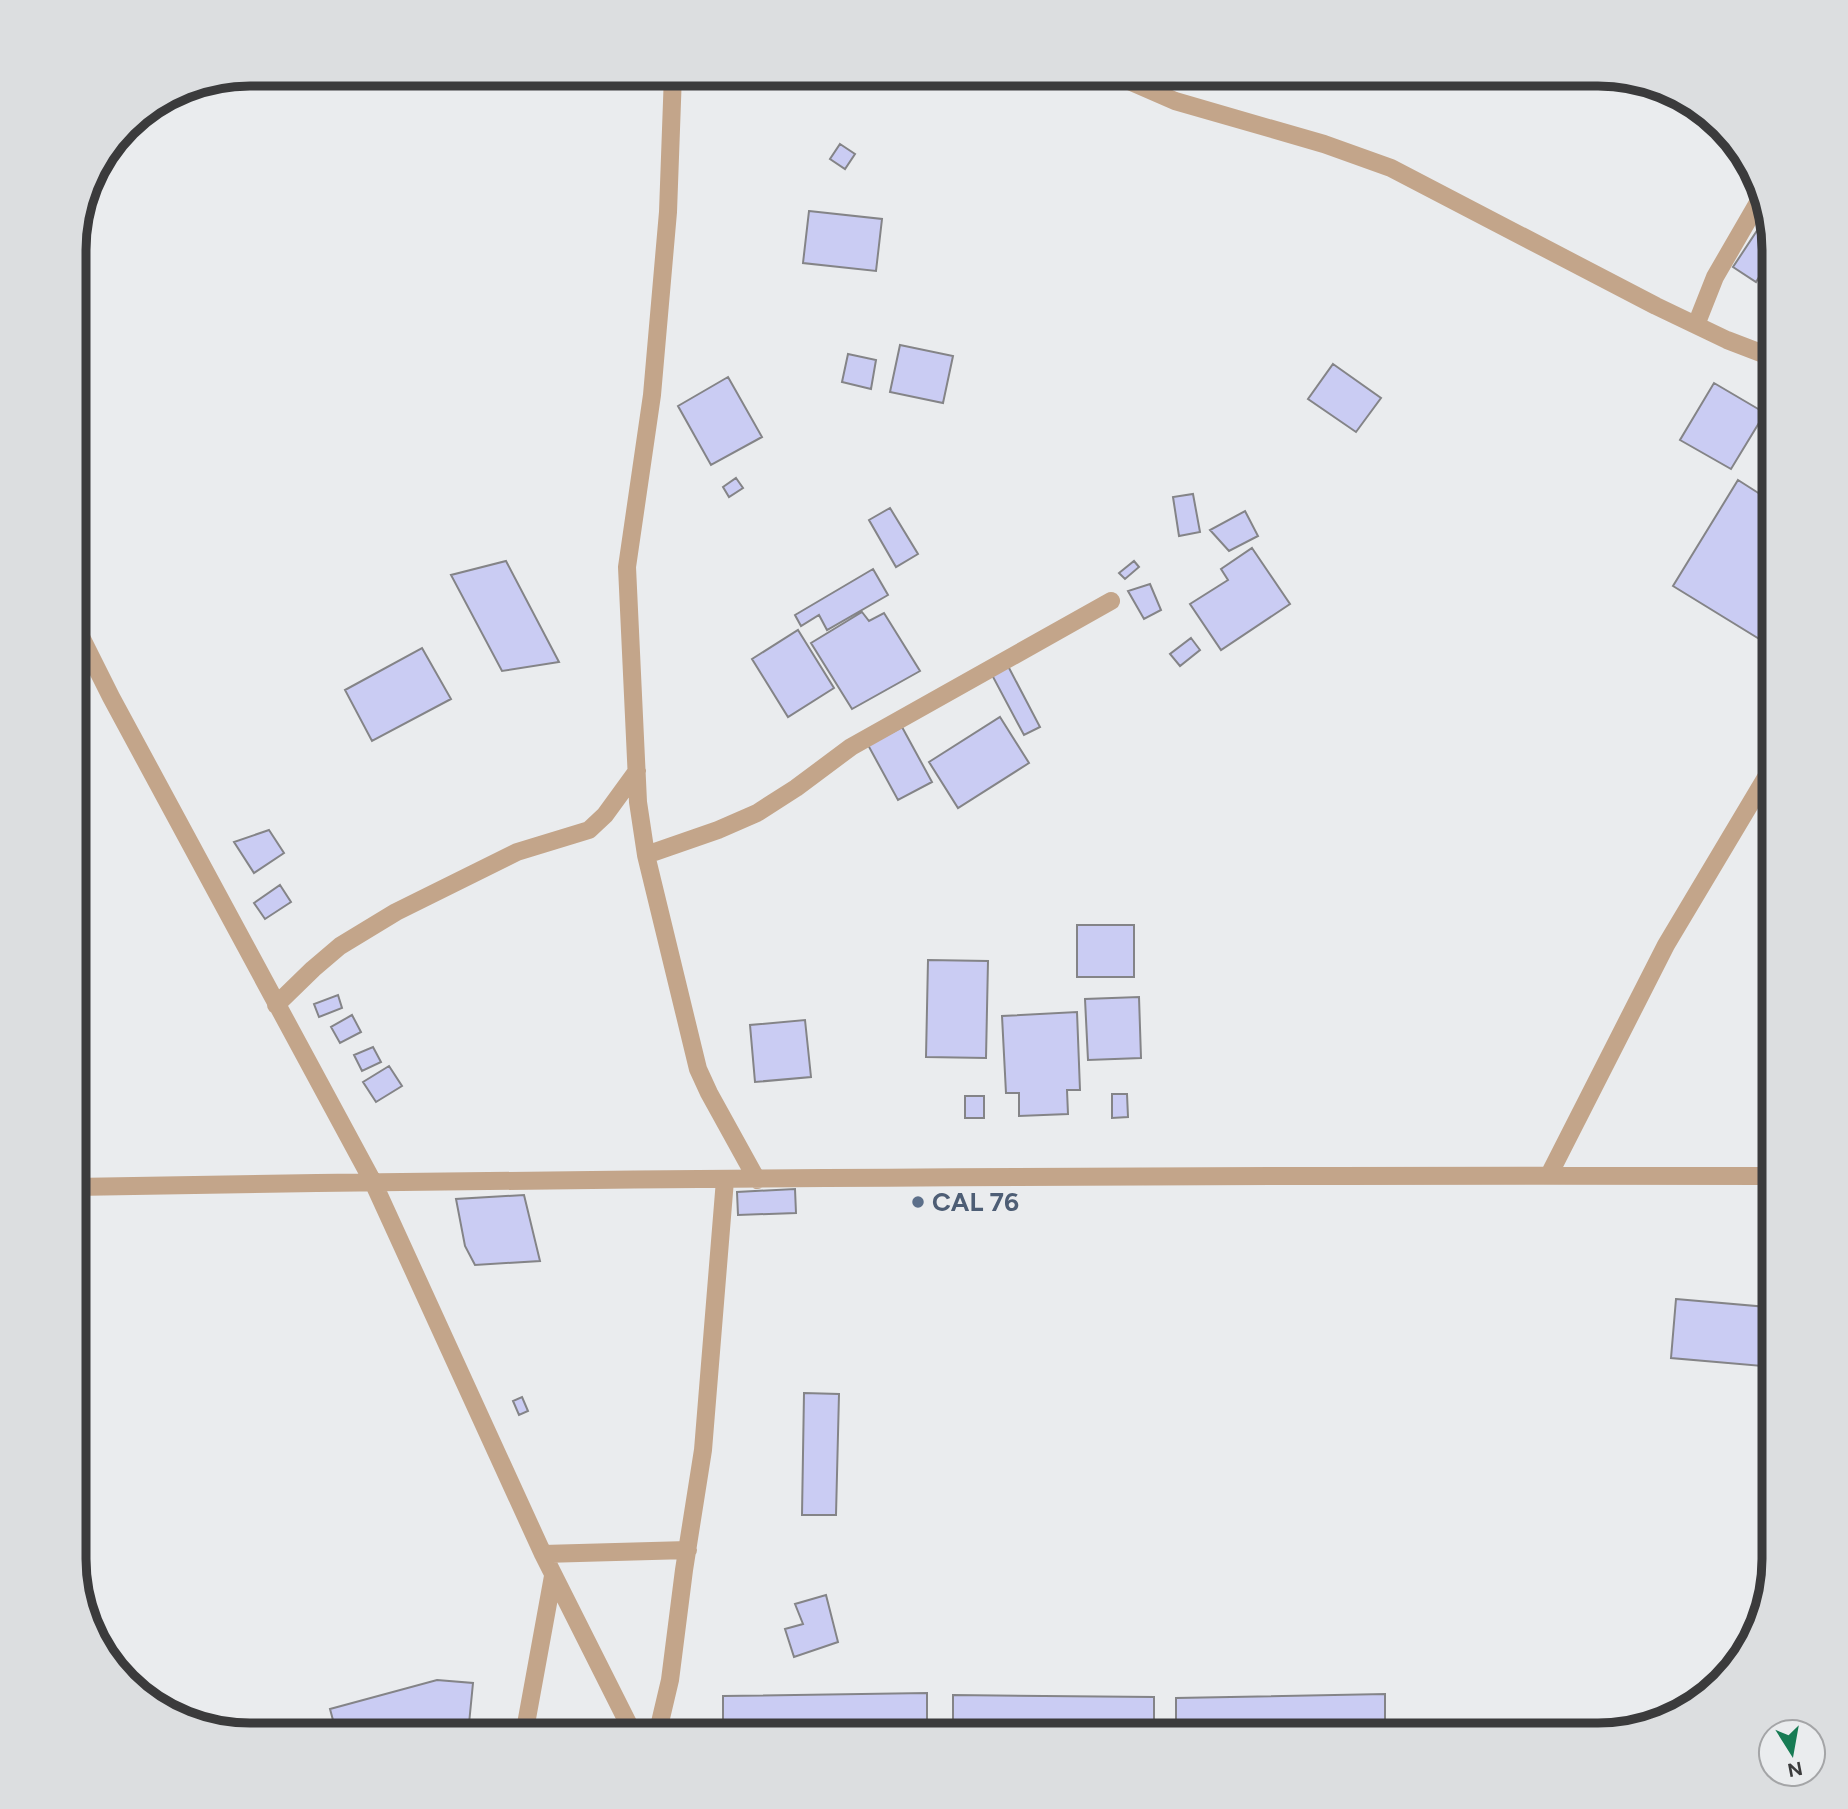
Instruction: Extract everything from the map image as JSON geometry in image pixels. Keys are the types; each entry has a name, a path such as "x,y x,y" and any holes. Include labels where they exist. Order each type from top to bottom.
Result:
{"street":[{"path":"673,86 668,212 652,396 627,567 638,802 646,855 698,1069 757,1180"},
{"path":"1140,86 1175,101 1324,144 1391,168 1696,325 1762,353"},
{"path":"1696,325 1715,277 1756,205"},
{"path":"646,855 757,813 851,747 1111,601"},
{"path":"86,647 373,1182 553,1576 628,1723"},
{"path":"276,1005 340,946 396,912 517,852 589,830 605,815 637,771"},
{"path":"1549,1175 1666,945 1762,784"},
{"path":"86,1187 373,1182 1762,1176"},
{"path":"660,1723 670,1680 703,1450 725,1180"},
{"path":"543,1554 688,1550"},
{"path":"526,1723 553,1576"}],"building":[{"path":"840,144 855,154 845,169 830,159"},
{"path":"809,211 882,219 876,271 803,263"},
{"path":"1760,225 1762,272 1756,282 1733,267"},
{"path":"900,345 953,356 943,403 890,392"},
{"path":"848,354 876,360 871,389 842,382"},
{"path":"1333,364 1381,398 1356,432 1308,399"},
{"path":"728,377 762,437 711,465 678,406"},
{"path":"1714,383 1762,411 1762,418 1731,469 1680,440"},
{"path":"736,478 743,488 729,497 723,487"},
{"path":"1738,480 1762,495 1762,641 1673,586"},
{"path":"1193,494 1200,532 1179,536 1173,497"},
{"path":"890,508 918,554 896,567 869,520"},
{"path":"1245,511 1258,536 1229,551 1210,530"},
{"path":"1252,548 1290,604 1221,650 1190,604 1228,580 1221,569"},
{"path":"506,561 559,662 502,671 451,575"},
{"path":"1134,561 1139,567 1125,579 1119,573"},
{"path":"873,569 888,595 827,630 819,615 801,626 795,615"},
{"path":"1150,584 1161,610 1144,619 1128,591"},
{"path":"862,612 869,621 884,613 920,671 852,709 811,643"},
{"path":"798,630 834,688 788,717 752,659"},
{"path":"1191,638 1200,650 1180,666 1170,654"},
{"path":"422,648 451,699 372,741 345,690"},
{"path":"1008,666 1040,727 1024,735 992,675"},
{"path":"1000,717 1029,763 958,808 929,762"},
{"path":"902,727 932,782 898,800 868,745"},
{"path":"269,830 284,853 254,873 234,842"},
{"path":"280,885 291,902 265,919 254,903"},
{"path":"1077,925 1134,925 1134,977 1077,977"},
{"path":"928,960 988,961 986,1058 926,1057"},
{"path":"338,995 342,1008 319,1017 314,1004"},
{"path":"1139,997 1141,1058 1088,1060 1085,999"},
{"path":"1077,1012 1080,1090 1067,1090 1068,1114 1019,1116 1019,1093 1006,1093 1002,1016"},
{"path":"352,1015 361,1032 340,1043 331,1027"},
{"path":"805,1020 811,1077 755,1082 750,1025"},
{"path":"373,1047 381,1062 362,1071 354,1055"},
{"path":"389,1066 402,1086 376,1102 363,1082"},
{"path":"1112,1094 1127,1094 1128,1117 1112,1118"},
{"path":"965,1096 984,1096 984,1118 965,1118"},
{"path":"795,1189 796,1213 738,1215 737,1192"},
{"path":"524,1195 540,1261 475,1265 465,1246 456,1199"},
{"path":"1676,1299 1762,1307 1762,1366 1671,1358"},
{"path":"804,1393 839,1394 836,1515 802,1515"},
{"path":"522,1397 528,1411 519,1415 513,1401"},
{"path":"826,1595 838,1642 794,1657 785,1629 803,1624 795,1604"},
{"path":"437,1680 473,1683 469,1723 334,1723 330,1709"},
{"path":"927,1693 927,1723 723,1723 723,1696"},
{"path":"1385,1694 1385,1723 1176,1723 1176,1698"},
{"path":"953,1695 1154,1697 1154,1723 953,1723"}],"place":[{"name":"CAL 76","path":"918,1202"}]}
